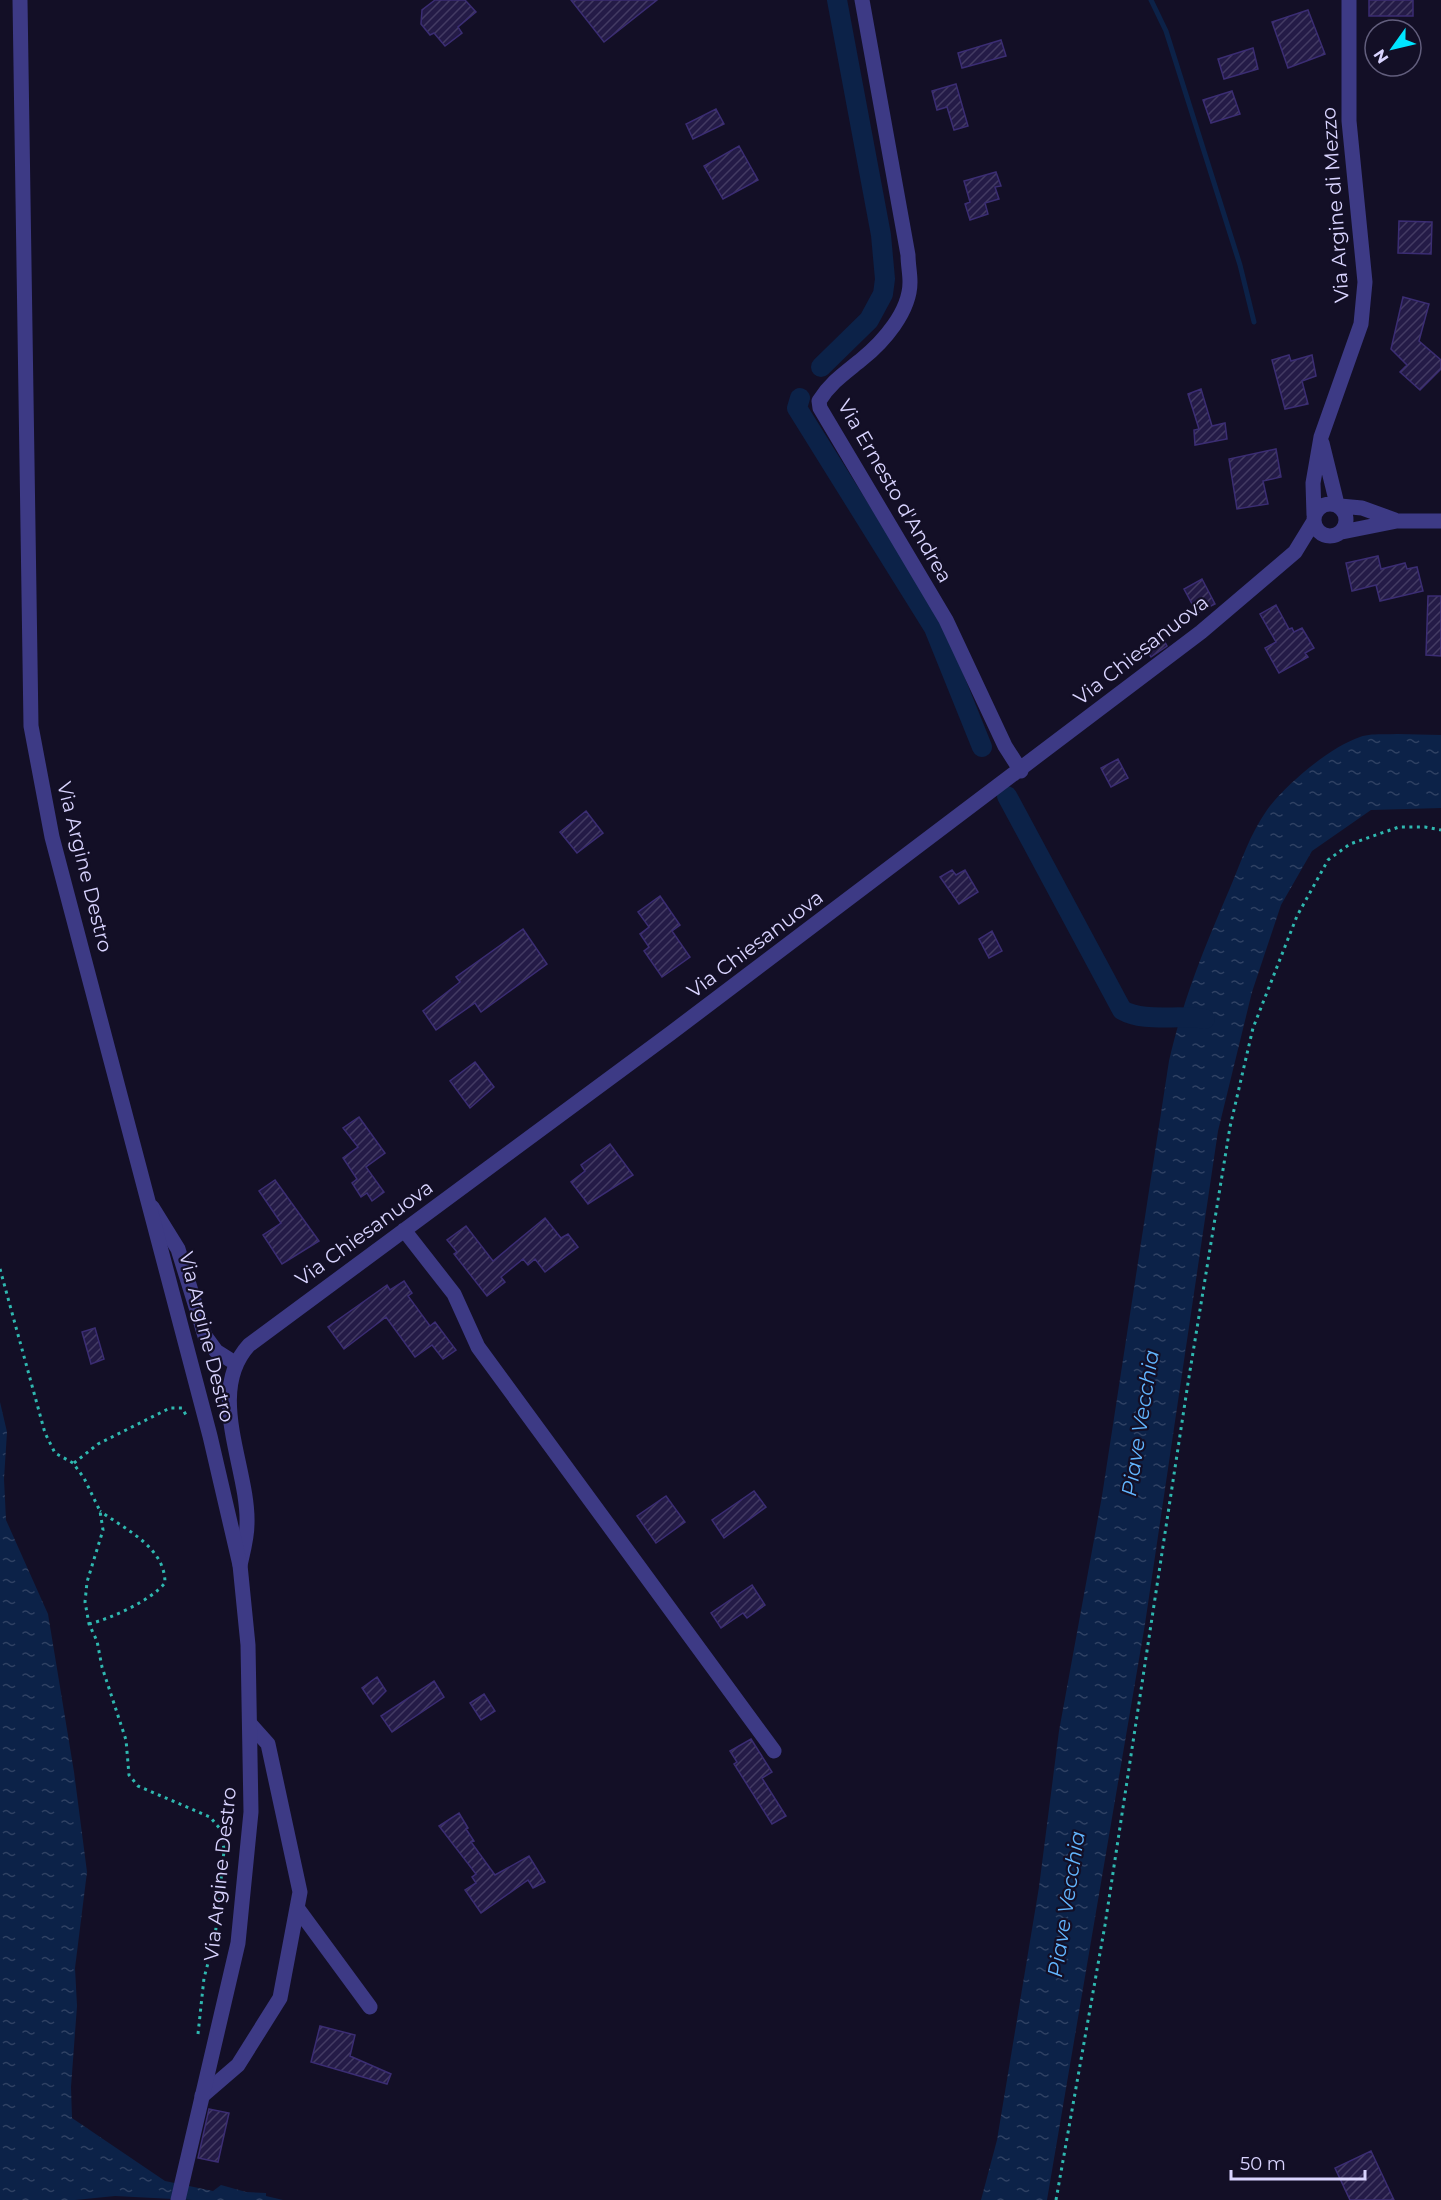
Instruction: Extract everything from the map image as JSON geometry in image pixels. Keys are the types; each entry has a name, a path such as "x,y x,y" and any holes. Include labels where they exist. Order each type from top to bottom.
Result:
{"street":[{"name":"Via Argine Destro","path":"20,0 31,726 52,837 152,1207 240,1565 248,1645 251,1812 238,1943 179,2195"},
{"name":"Via Ernesto d'Andrea","path":"862,0 908,255 910,285 902,311 889,332 864,358 830,383 819,400 820,408 941,610 1005,746 1021,771"},
{"name":"Via Argine di Mezzo","path":"1314,518 1313,483 1321,437 1361,324 1365,282 1349,121 1349,0"},
{"path":"1321,437 1338,505 1347,518 1335,534 1317,529 1314,518 1321,506 1338,505"},
{"name":"Via Chiesanuova","path":"1338,505 1362,508 1397,521"},
{"name":"Via Chiesanuova","path":"1295,552 1314,518"},
{"name":"Via Chiesanuova","path":"240,1565 248,1523 229,1391 235,1363 249,1345 1021,771 1201,632 1295,552 1335,534 1397,521 1441,521"},
{"path":"152,1207 178,1250 205,1336 216,1351 235,1363"},
{"path":"404,1230 454,1294 478,1347 774,1751"},
{"path":"202,2096 238,2065 280,1998 298,1909 300,1892 268,1744 251,1725"},
{"path":"298,1909 370,2007"}],"path":[{"path":"1056,2200 1105,1925 1230,1127 1254,1028 1297,916 1328,860 1350,844 1399,827 1425,827 1441,830"},
{"path":"0,1269 45,1433 55,1453 73,1463 84,1478 99,1511 103,1530 87,1582 85,1602 89,1624 97,1641 102,1667 126,1740 129,1775 138,1786 210,1817 222,1831 224,1851 215,1937 204,1978"},
{"path":"73,1463 98,1444 170,1408 182,1408 187,1417"},
{"path":"89,1624 111,1618 158,1592 165,1583 165,1569 147,1544 99,1511"}],"water":[{"name":"Piave Vecchia","path":"1441,735 1441,808 1371,810 1312,851 1281,905 1252,992 1218,1131 1145,1624 1047,2200 981,2200 997,2140 1039,1887 1059,1731 1102,1496 1169,1061 1175,1038 1195,973 1251,838 1267,810 1296,779 1335,749 1364,736"},
{"path":"0,1402 7,1432 4,1479 6,1520 48,1614 74,1772 87,1872 75,1968 77,2006 71,2087 72,2118 165,2181 213,2191 221,2185 246,2192 266,2193 266,2196 283,2200 193,2200 115,2196 75,2200 0,2200"}],"building":[{"path":"435,0 465,0 476,12 458,27 462,33 445,46 434,33 430,35 421,24 422,10"},
{"path":"571,0 657,0 604,42"},
{"path":"1369,0 1413,0 1413,16 1369,16"},
{"path":"1308,10 1325,54 1288,68 1272,22"},
{"path":"1001,40 1006,56 962,68 958,53"},
{"path":"1253,48 1258,69 1224,79 1218,59"},
{"path":"956,84 968,126 954,130 947,107 937,110 932,91"},
{"path":"1232,91 1240,114 1211,123 1203,100"},
{"path":"716,109 724,124 693,139 686,124"},
{"path":"739,146 758,180 723,199 704,166"},
{"path":"996,172 1001,186 995,187 999,199 985,203 988,214 970,220 965,204 970,202 964,181"},
{"path":"1399,221 1432,222 1431,254 1398,253"},
{"path":"1403,297 1429,304 1419,341 1441,360 1441,369 1420,390 1400,372 1407,365 1391,349"},
{"path":"1289,355 1291,361 1312,355 1316,376 1302,381 1308,404 1285,409 1272,360"},
{"path":"1201,389 1212,426 1225,423 1227,439 1195,445 1194,430 1199,429 1188,394"},
{"path":"1276,449 1281,477 1263,481 1268,504 1237,509 1229,459"},
{"path":"1378,556 1381,569 1405,563 1407,569 1417,567 1423,591 1380,601 1376,585 1352,591 1346,563"},
{"path":"1202,579 1215,604 1197,613 1184,589"},
{"path":"1428,596 1441,596 1441,656 1426,655"},
{"path":"1276,605 1289,629 1292,628 1294,632 1302,628 1314,648 1305,653 1308,657 1279,673 1265,648 1276,642 1260,614"},
{"path":"1160,633 1167,646 1151,657 1143,643"},
{"path":"1118,759 1128,778 1111,787 1101,768"},
{"path":"586,811 603,833 577,853 560,832"},
{"path":"952,870 956,875 965,870 978,892 959,904 940,877"},
{"path":"660,896 680,925 672,931 690,957 662,977 644,951 649,947 640,934 649,927 638,912"},
{"path":"523,929 547,964 481,1012 475,1003 436,1030 423,1011 460,982 456,977"},
{"path":"992,931 1002,951 989,958 979,939"},
{"path":"475,1062 494,1087 470,1108 450,1081"},
{"path":"359,1117 385,1153 366,1167 384,1192 372,1201 367,1193 361,1197 352,1183 357,1179 343,1158 358,1147 343,1128"},
{"path":"610,1144 633,1175 588,1204 571,1182 585,1171 581,1165"},
{"path":"275,1180 319,1241 282,1264 263,1235 281,1223 259,1191"},
{"path":"545,1218 561,1238 568,1234 578,1247 545,1272 535,1259 528,1265 523,1259 501,1277 505,1282 487,1296 454,1254 457,1252 447,1240 466,1226 493,1261"},
{"path":"404,1281 412,1293 408,1296 430,1326 435,1322 456,1350 443,1359 432,1345 415,1357 386,1317 344,1349 328,1327 387,1285 390,1290"},
{"path":"95,1328 104,1359 91,1364 82,1332"},
{"path":"754,1491 766,1507 724,1538 712,1520"},
{"path":"666,1496 685,1522 656,1543 637,1516"},
{"path":"752,1585 765,1605 747,1618 743,1613 721,1628 711,1613"},
{"path":"377,1677 386,1691 373,1704 362,1688"},
{"path":"434,1681 444,1697 392,1732 381,1716"},
{"path":"484,1694 495,1711 481,1720 470,1703"},
{"path":"751,1739 772,1772 762,1778 786,1816 772,1824 734,1764 737,1762 730,1751"},
{"path":"459,1813 474,1841 471,1842 495,1875 529,1856 545,1882 533,1888 528,1880 481,1913 465,1890 476,1883 472,1877 476,1874 439,1826"},
{"path":"320,2026 355,2035 350,2056 391,2074 387,2084 311,2062"},
{"path":"209,2109 229,2113 218,2162 198,2158"},
{"path":"1371,2151 1394,2200 1350,2200 1335,2168"}],"waterway":[{"path":"821,367 869,320 883,294 885,279 881,235 837,0"},
{"path":"1151,0 1166,31 1240,265 1254,322"},
{"path":"800,398 797,408 934,628 982,747"},
{"path":"1007,796 1122,1010 1141,1016 1205,1019"}]}
